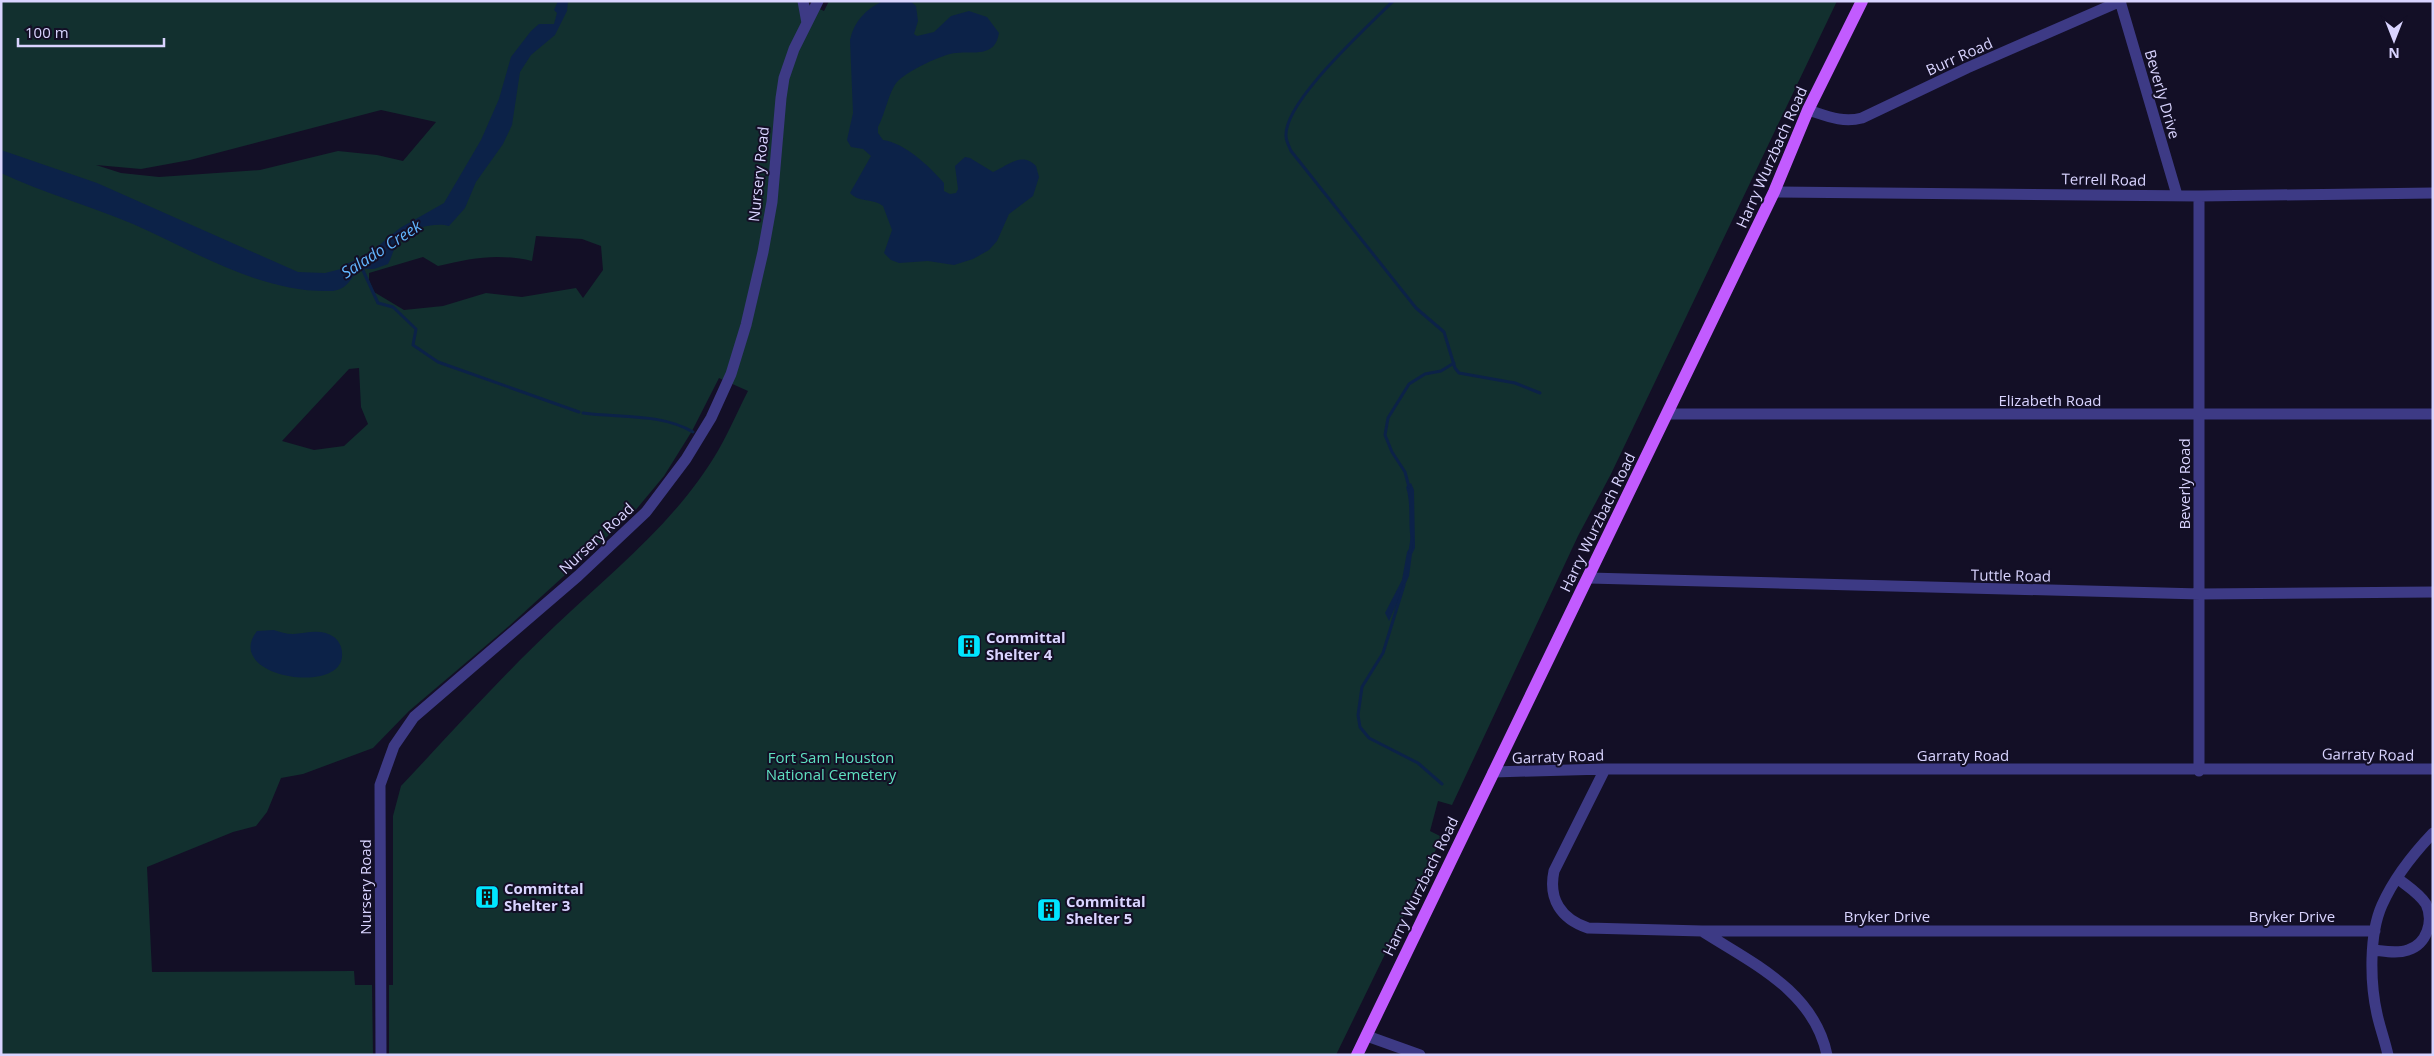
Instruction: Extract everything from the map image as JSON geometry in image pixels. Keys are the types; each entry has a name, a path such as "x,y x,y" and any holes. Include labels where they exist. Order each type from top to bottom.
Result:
{"main road":[{"name":"Harry Wurzbach Road","path":"1357,1055 1774,192 1808,110 1862,1"}],"street":[{"path":"803,1 807,22"},
{"name":"Nursery Road","path":"381,1055 380,785 388,760 400,736 414,717 578,576 646,512 686,459 711,418 731,374 746,325 772,202 784,78 794,49 818,1"},
{"name":"Burr Road","path":"1808,110 1848,121 1862,118 1967,68 2120,1"},
{"name":"Beverly Drive","path":"2120,1 2177,195"},
{"name":"Terrell Road","path":"1774,192 2199,196 2433,193"},
{"name":"Beverly Road","path":"2199,196 2199,771"},
{"name":"Elizabeth Road","path":"1667,414 2433,414"},
{"name":"Tuttle Road","path":"1589,578 2200,594 2433,592"},
{"name":"Garraty Road","path":"1493,772 1604,769 2199,771 2264,768 2433,769"},
{"name":"Bryker Drive","path":"1604,769 1554,871 1552,883 1553,896 1561,912 1575,924 1588,928 1702,931 2375,931"},
{"path":"2388,1055 2377,1014 2374,991 2373,950 2375,931 2381,907 2397,878 2405,865 2433,833"},
{"path":"2373,950 2410,950 2421,943 2430,928 2431,922 2427,905 2397,878"},
{"path":"1702,931 1790,991 1807,1007 1824,1039 1827,1055"},
{"path":"1367,1036 1420,1055"}],"green space":[{"name":"Fort Sam Houston National Cemetery","path":"1,1 802,1 824,11 829,1 1837,1 1611,474 1578,536 1452,805 1438,801 1430,831 1442,837 1336,1055 389,1055 389,985 393,985 393,816 401,786 516,664 644,543 703,475 727,435 748,391 719,378 692,431 664,476 634,512 509,626 409,711 373,748 303,774 281,778 267,812 256,826 233,832 147,867 152,972 354,971 355,985 372,985 373,1055 1,1055","holes":["381,110 436,122 403,161 377,155 338,151 260,170 159,177 121,173 96,165 141,169 190,160","536,236 582,239 601,246 603,270 583,298 576,288 522,297 486,293 443,306 404,310 374,292 369,280 369,273 423,257 438,266 496,257 532,261","359,368 361,407 368,424 344,446 314,450 282,441 349,369"]}],"water":[{"name":"Salado Creek","path":"558,1 568,1 567,11 555,35 531,55 520,72 512,125 503,144 476,182 465,208 449,226 431,225 405,234 398,241 388,264 374,269 358,269 347,284 335,291 304,290 253,278 204,258 133,224 1,173 1,150 97,183 298,272 325,273 341,269 346,264 366,256 400,228 444,203 481,140 499,99 511,57 531,31 539,24 554,24 557,13 554,10"},
{"path":"883,1 910,1 916,6 918,21 914,34 917,36 934,32 951,16 969,11 987,17 999,33 997,41 988,50 942,56 917,68 898,81 892,90 878,127 878,133 883,140 900,146 916,156 944,183 944,191 950,194 956,193 958,189 955,166 965,157 993,172 1014,161 1025,160 1036,166 1039,177 1033,196 1009,214 997,241 989,250 973,259 954,265 928,261 899,263 891,260 884,253 892,230 883,206 858,198 850,193 871,156 863,149 851,147 847,140 853,113 850,40 854,27 862,16"},
{"path":"1411,483 1414,490 1415,548 1412,554 1409,576 1389,621 1385,613 1402,580 1407,552 1412,545 1409,501 1406,487"},
{"path":"274,630 290,634 319,632 329,634 341,646 342,653 338,667 325,675 307,678 288,676 269,670 256,660 250,647 257,631"}],"waterway":[{"path":"1393,1 1329,65 1312,85 1298,104 1289,121 1286,136 1288,143 1291,151 1416,308 1444,332 1455,368 1459,373 1515,383 1540,393"},
{"name":"Salado Creek","path":"361,266 378,303 393,307 416,329 413,345 438,362 579,412"},
{"path":"1409,487 1405,472 1392,452 1385,435 1388,418 1409,384 1425,374 1441,371 1454,363"},
{"path":"583,413 654,419 681,426 693,432"},
{"path":"1410,552 1412,538"},
{"path":"1404,585 1383,653 1362,687 1358,715 1360,727 1369,738 1418,763 1442,784"}],"place":[{"name":"Committal Shelter 4","path":"969,646"},
{"name":"Committal Shelter 3","path":"487,897"},
{"name":"Committal Shelter 5","path":"1049,910"}]}
